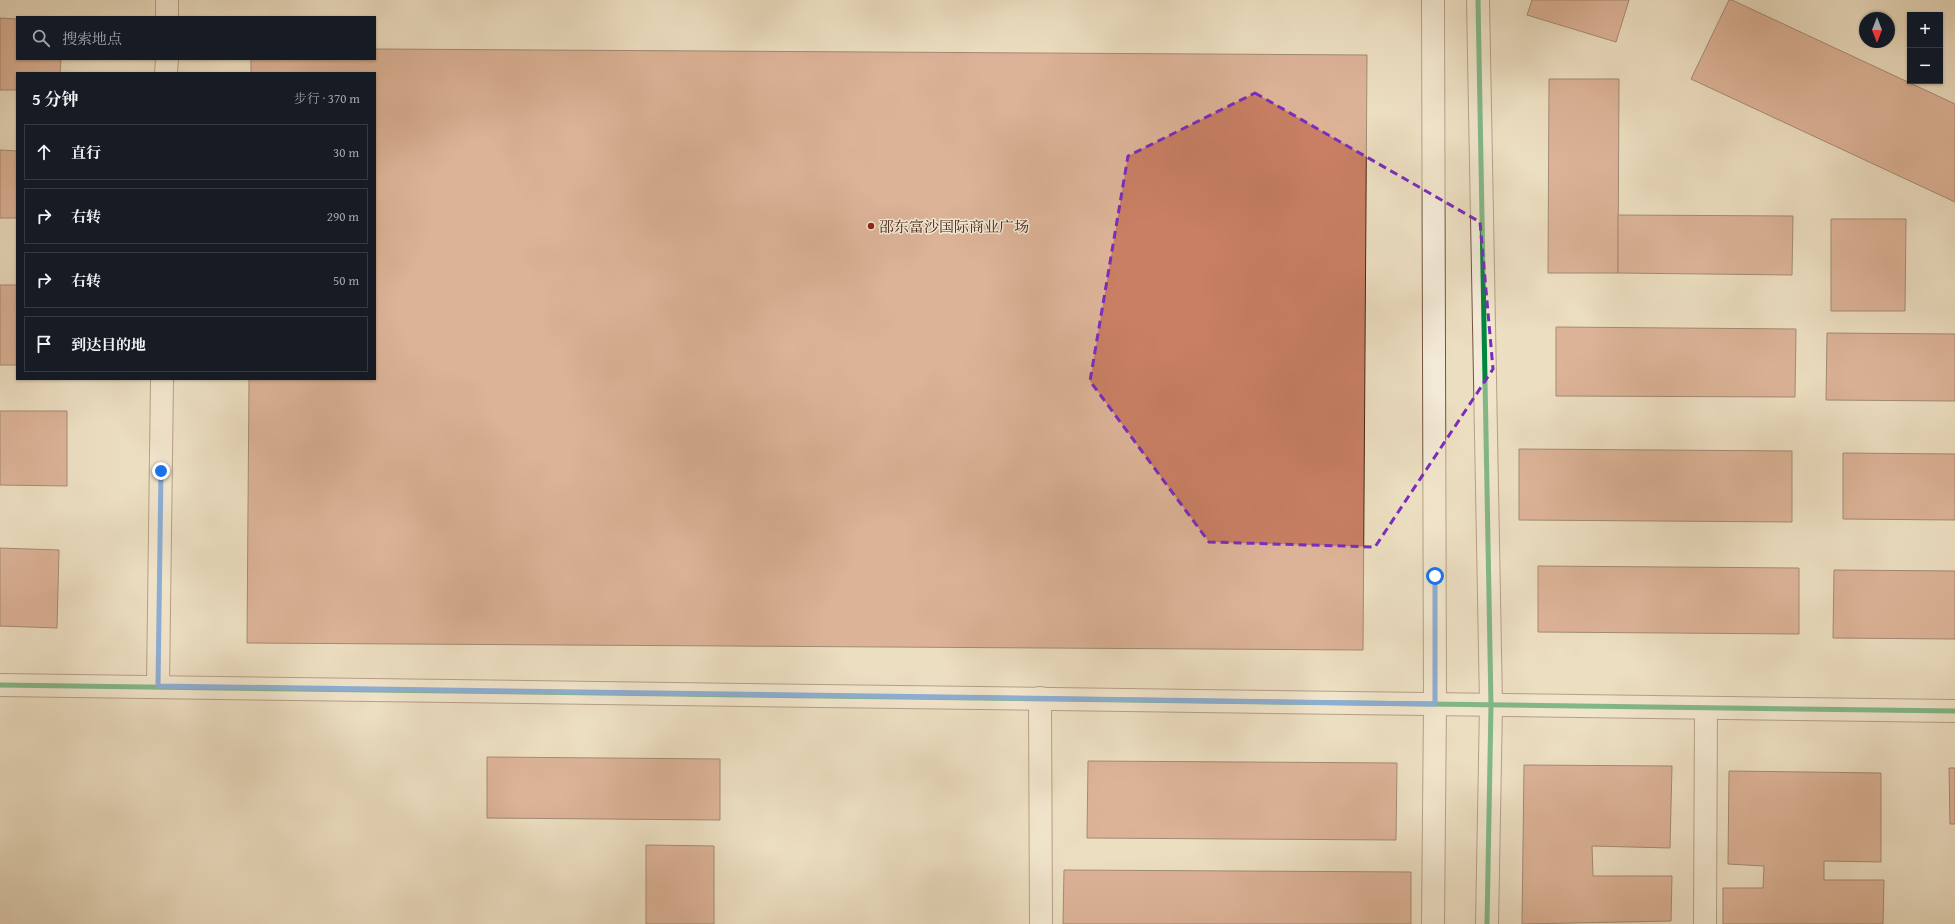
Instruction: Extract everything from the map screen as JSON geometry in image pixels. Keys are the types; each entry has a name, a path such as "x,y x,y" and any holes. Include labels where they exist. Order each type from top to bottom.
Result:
{"street":[{"path":"167,0 167,16"},
{"path":"1433,0 1435,704 1433,924"},
{"path":"1478,0 1490,705 1487,924"},
{"path":"166,60 166,72"},
{"path":"158,686 162,380"},
{"path":"0,685 1955,711"},
{"path":"1040,698 1041,924"},
{"path":"1705,924 1706,708"}],"highlighted area":[{"path":"1255,93 1480,222 1493,369 1375,547 1209,542 1090,381 1128,156"}],"building":[{"path":"1532,0 1629,0 1616,42 1527,15"},
{"path":"1729,0 1732,0 1907,82 1907,84 1912,84 1955,104 1955,202 1691,79"},
{"path":"0,18 16,19 16,60 61,60 60,72 16,72 16,90 0,90"},
{"name":"邵东富沙国际商业广场","path":"376,49 1367,55 1363,650 247,643 249,380 376,380 376,72 251,72 251,60 376,60"},
{"path":"1549,79 1619,79 1618,273 1548,273"},
{"path":"0,150 16,151 16,218 0,218"},
{"path":"1618,215 1793,216 1792,275 1618,273"},
{"path":"1831,219 1906,219 1905,311 1831,311"},
{"path":"0,285 16,285 16,365 0,365"},
{"path":"1556,327 1796,329 1795,397 1556,396"},
{"path":"1827,333 1955,334 1955,401 1826,400"},
{"path":"0,411 67,411 67,486 0,485"},
{"path":"1519,449 1792,451 1792,522 1519,520"},
{"path":"1843,453 1955,454 1955,520 1843,519"},
{"path":"0,548 59,550 57,628 0,626"},
{"path":"1538,566 1799,568 1799,634 1538,632"},
{"path":"1834,570 1955,571 1955,639 1833,638"},
{"path":"487,757 720,759 720,820 487,818"},
{"path":"1088,761 1397,763 1396,840 1087,838"},
{"path":"1524,765 1672,766 1670,848 1592,846 1593,876 1672,876 1671,921 1522,924"},
{"path":"1949,768 1955,768 1955,824 1950,824"},
{"path":"1729,771 1881,773 1881,862 1824,861 1824,880 1884,880 1883,924 1723,924 1723,888 1763,888 1764,866 1728,864"},
{"path":"646,845 714,846 714,924 646,924"},
{"path":"1064,870 1411,872 1411,924 1063,924"}],"cycle path":[{"path":"1478,0 1491,705 1487,924"},
{"path":"0,685 1955,711"}],"place":[{"name":"邵东富沙国际商业广场","path":"871,226"}],"route":[{"path":"161,471 158,686 1435,704 1435,576"}]}
